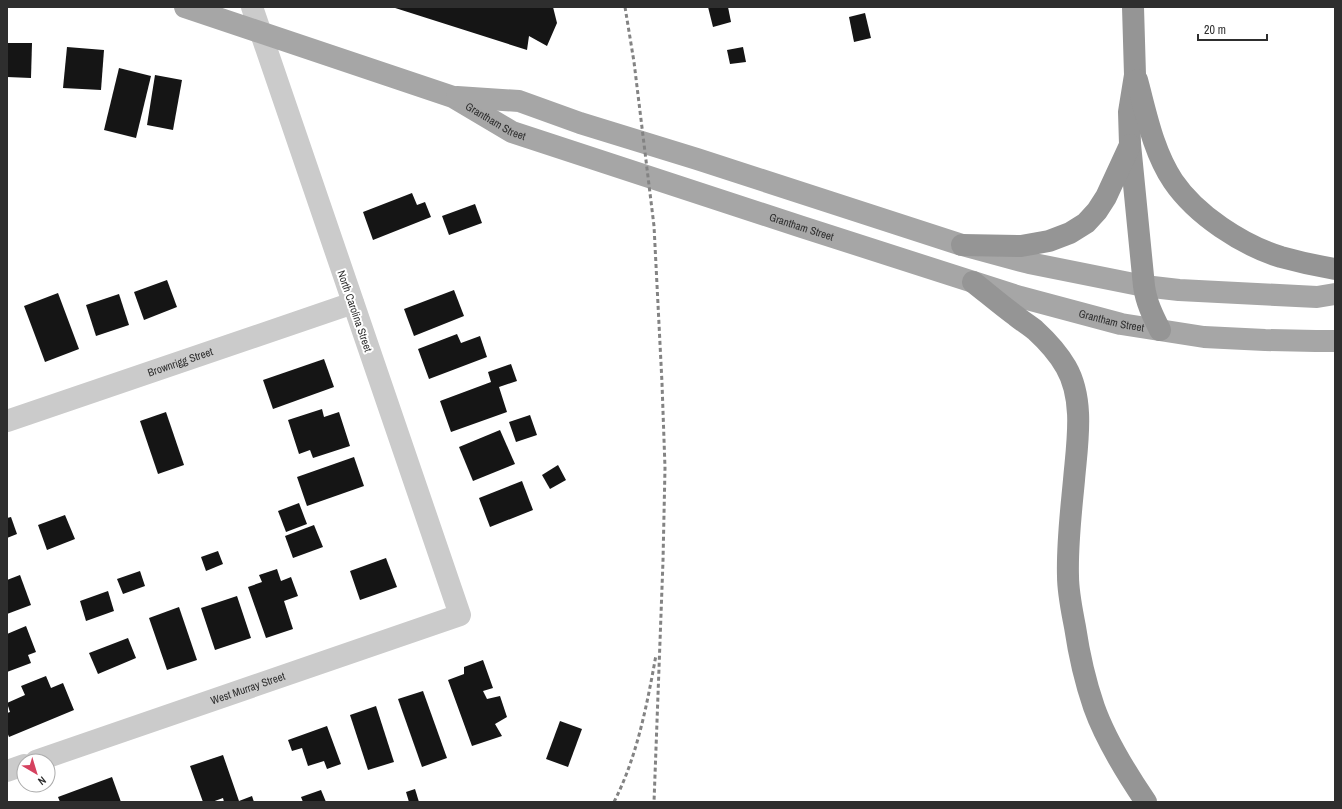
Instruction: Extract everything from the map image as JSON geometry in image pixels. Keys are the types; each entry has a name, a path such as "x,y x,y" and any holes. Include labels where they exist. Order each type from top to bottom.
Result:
{"highway":[{"path":"1134,7 1135,75 1128,112 1130,144 1145,296 1151,313 1160,330"},
{"path":"1135,75 1159,154 1173,180 1191,202 1216,224 1244,241 1280,256 1335,269"},
{"path":"962,245 1021,246 1048,241 1070,233 1086,223 1097,211 1106,197 1130,144"},
{"path":"973,282 1035,330 1053,348 1067,368 1074,384 1078,408 1078,436 1069,540 1068,577 1077,642 1085,678 1094,708 1109,741 1136,788 1146,802"}],"main road":[{"name":"Grantham Street","path":"185,7 453,97 512,132 705,196 1020,297 1121,324 1204,337 1335,341"},
{"name":"Grantham Street","path":"453,97 519,101 962,245 1029,263 1144,286 1179,290 1317,297 1335,294"}],"street":[{"name":"North Carolina Street","path":"252,7 460,615"},
{"name":"Brownrigg Street","path":"7,421 353,303"},
{"name":"West Murray Street","path":"56,754 460,615"}],"building":[{"path":"392,7 553,7 557,23 547,46 529,36 527,50"},
{"path":"708,7 728,7 731,22 713,27"},
{"path":"865,13 871,38 854,42 849,17"},
{"path":"7,43 32,43 31,78 7,77"},
{"path":"67,47 104,50 101,90 63,88"},
{"path":"743,47 746,62 730,64 727,50"},
{"path":"119,68 151,76 136,138 104,130"},
{"path":"155,75 182,80 173,130 147,125"},
{"path":"412,193 417,205 425,202 431,217 373,240 363,212"},
{"path":"475,204 482,223 449,235 442,216"},
{"path":"167,280 177,307 144,320 134,292"},
{"path":"454,290 464,316 414,336 404,309"},
{"path":"58,293 79,349 45,362 24,306"},
{"path":"119,294 129,325 96,336 86,305"},
{"path":"457,334 461,343 480,336 487,357 429,379 418,349"},
{"path":"324,359 334,387 273,409 263,380"},
{"path":"511,364 517,381 499,387 507,412 451,432 440,401 491,382 488,372"},
{"path":"322,409 324,417 339,412 350,446 313,458 310,450 299,454 288,420"},
{"path":"166,412 184,465 158,474 140,421"},
{"path":"530,415 537,435 516,442 509,422"},
{"path":"500,430 515,464 473,481 459,447"},
{"path":"354,457 364,486 307,506 297,477"},
{"path":"558,465 566,480 550,489 542,475"},
{"path":"522,481 533,510 490,527 479,498"},
{"path":"299,503 307,524 286,532 278,511"},
{"path":"65,515 75,539 47,550 38,525"},
{"path":"11,517 17,534 7,538 7,518"},
{"path":"314,525 323,547 293,558 285,536"},
{"path":"218,551 223,564 206,571 201,557"},
{"path":"386,558 397,587 360,600 350,571"},
{"path":"277,569 281,581 291,577 298,596 284,601 293,629 266,638 248,587 262,582 259,575"},
{"path":"140,571 145,586 123,594 117,579"},
{"path":"20,575 31,605 7,614 7,580"},
{"path":"108,591 114,611 86,621 80,601"},
{"path":"237,596 251,638 215,650 201,608"},
{"path":"179,607 197,660 167,670 149,618"},
{"path":"26,626 36,652 28,655 31,663 7,672 7,634"},
{"path":"128,638 136,658 98,674 89,653"},
{"path":"483,660 493,688 483,691 487,699 500,696 507,717 495,724 502,736 472,746 448,680 464,674 464,667"},
{"path":"46,676 51,688 63,683 74,710 9,737 7,732 7,713 10,712 7,703 25,695 21,686"},
{"path":"423,691 447,758 422,767 398,699"},
{"path":"376,706 394,762 368,770 350,715"},
{"path":"560,721 582,729 568,767 546,759"},
{"path":"327,726 341,764 327,769 324,761 308,766 302,748 292,751 288,740"},
{"path":"223,755 239,801 252,796 254,802 224,802 223,798 212,802 203,802 190,766"},
{"path":"112,777 121,802 60,802 58,797"},
{"path":"415,789 419,802 409,802 406,792"},
{"path":"321,790 326,802 303,802 301,797"}],"railway":[{"path":"625,7 634,62 654,226 662,383 665,468 654,802"},
{"path":"614,802 635,749 645,712 656,655"}]}
